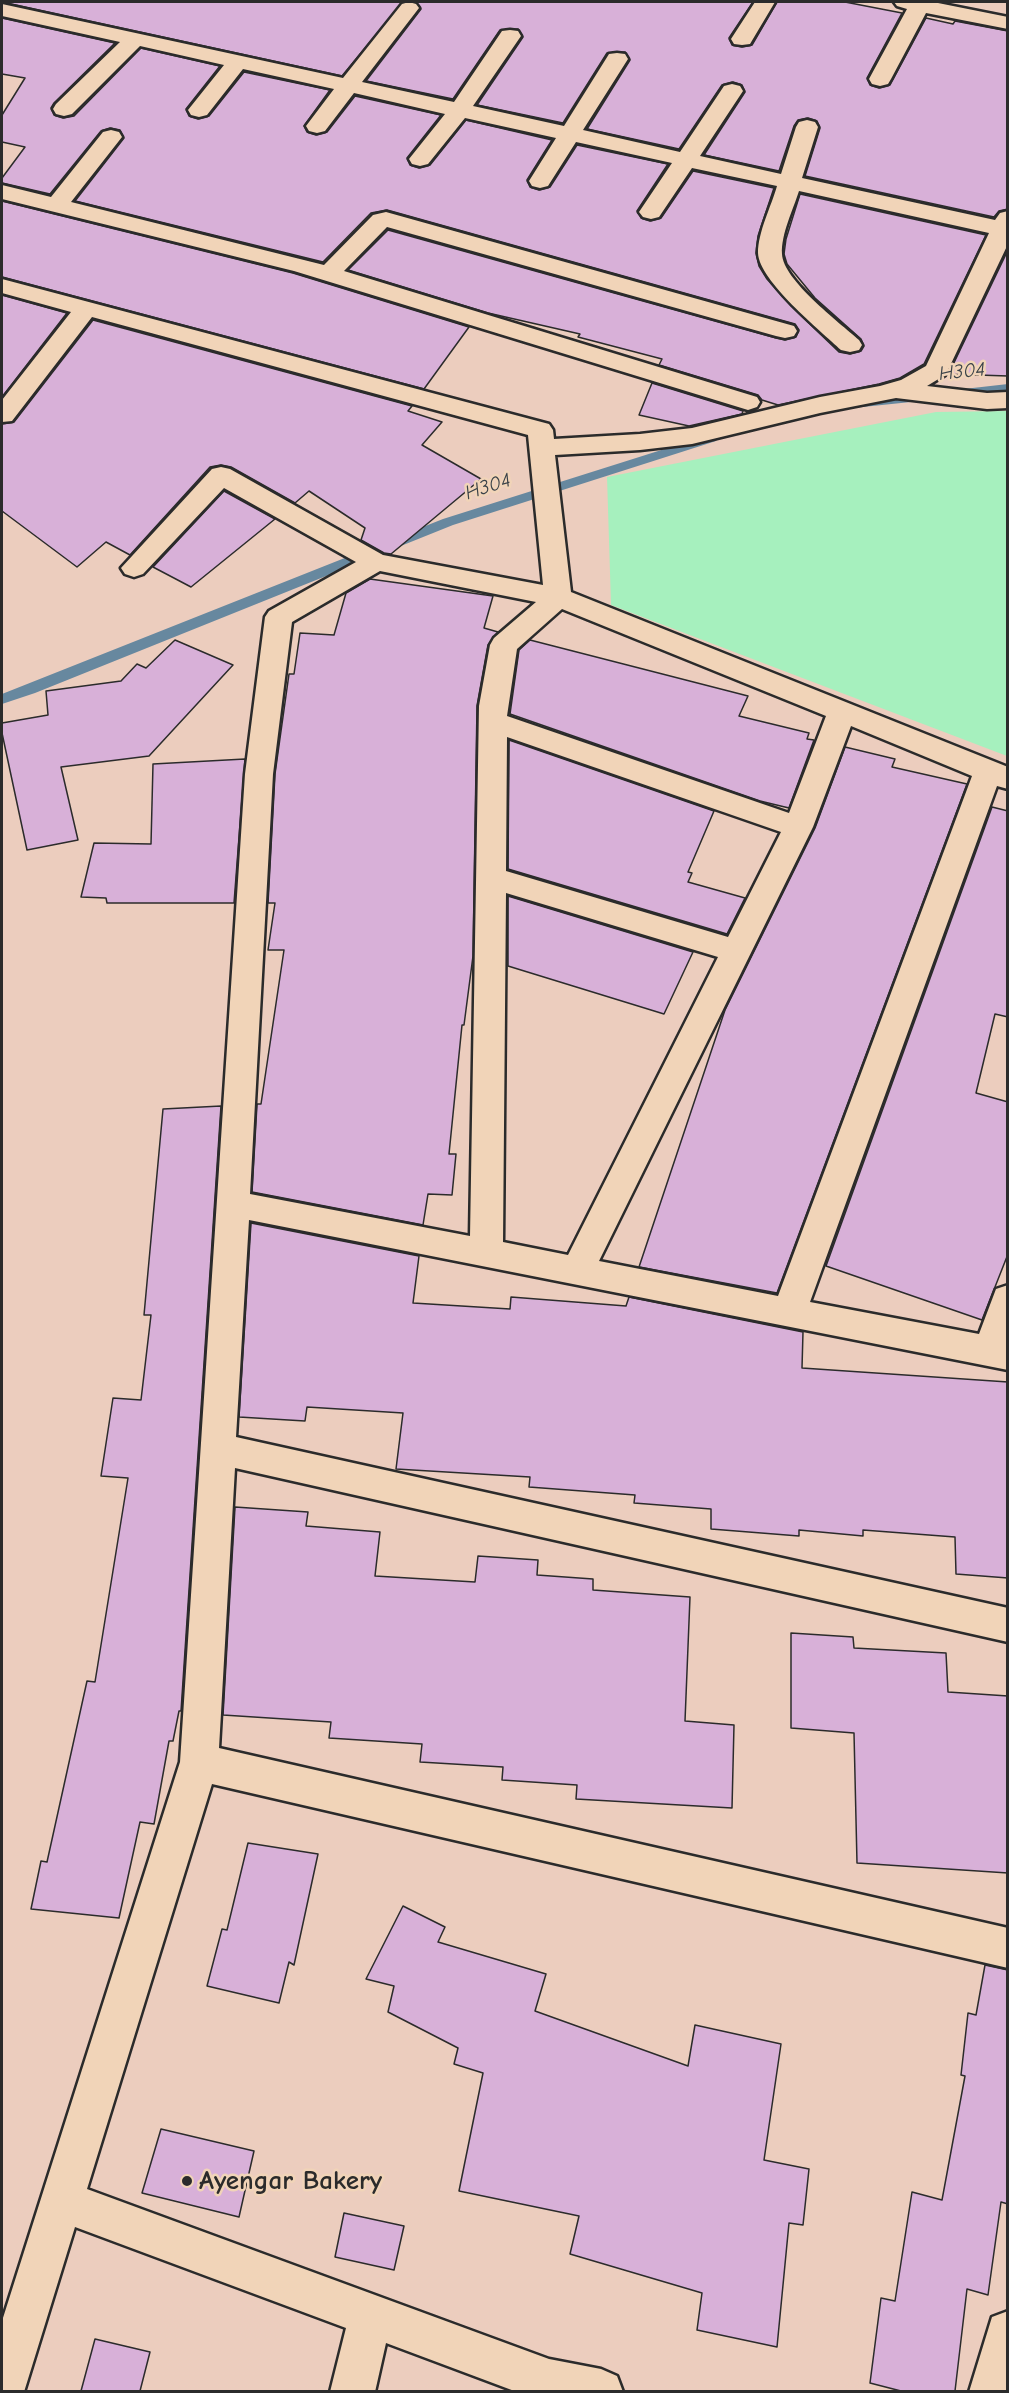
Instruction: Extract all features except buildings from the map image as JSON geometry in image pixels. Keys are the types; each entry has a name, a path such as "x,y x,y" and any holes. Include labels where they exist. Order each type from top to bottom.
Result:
{"street":[{"path":"742,39 765,2"},
{"path":"880,79 912,3 1008,23"},
{"path":"317,126 409,8"},
{"path":"7,13 789,183 1006,225 936,370 922,381 902,390 772,416 736,427 673,438 541,448"},
{"path":"420,159 460,110 510,36"},
{"path":"64,109 135,39"},
{"path":"540,181 617,59"},
{"path":"199,110 238,62"},
{"path":"651,212 732,91"},
{"path":"807,127 772,240 771,261 785,281 850,345"},
{"path":"57,206 111,137"},
{"path":"2,192 328,274 748,402"},
{"path":"328,274 379,222 386,219 785,331"},
{"path":"2,286 540,430 558,597"},
{"path":"3,415 85,310"},
{"path":"902,390 977,399 1008,400"},
{"path":"134,568 221,475 366,556 558,597 998,775 789,1312"},
{"path":"2,2390 199,1762 260,774 279,617 366,556"},
{"path":"486,1253 493,706 504,645 558,597"},
{"path":"577,1270 798,827 842,712"},
{"path":"493,722 798,827"},
{"path":"490,877 735,951"},
{"path":"234,1204 999,1354 1008,1299"},
{"path":"218,1449 1008,1625"},
{"path":"199,1762 1008,1948"},
{"path":"62,2201 549,2381 601,2391"},
{"path":"352,2391 371,2315"},
{"path":"991,2391 1008,2333"}],"green space":[{"path":"1007,411 1007,756 611,605 607,477 936,412"}],"waterway":[{"name":"H304","path":"955,394 1008,388"},
{"name":"H304","path":"853,404 926,397"},
{"name":"H304","path":"2,699 30,690 448,522 712,438"}],"place":[{"name":"Ayengar Bakery","path":"187,2181"}]}
